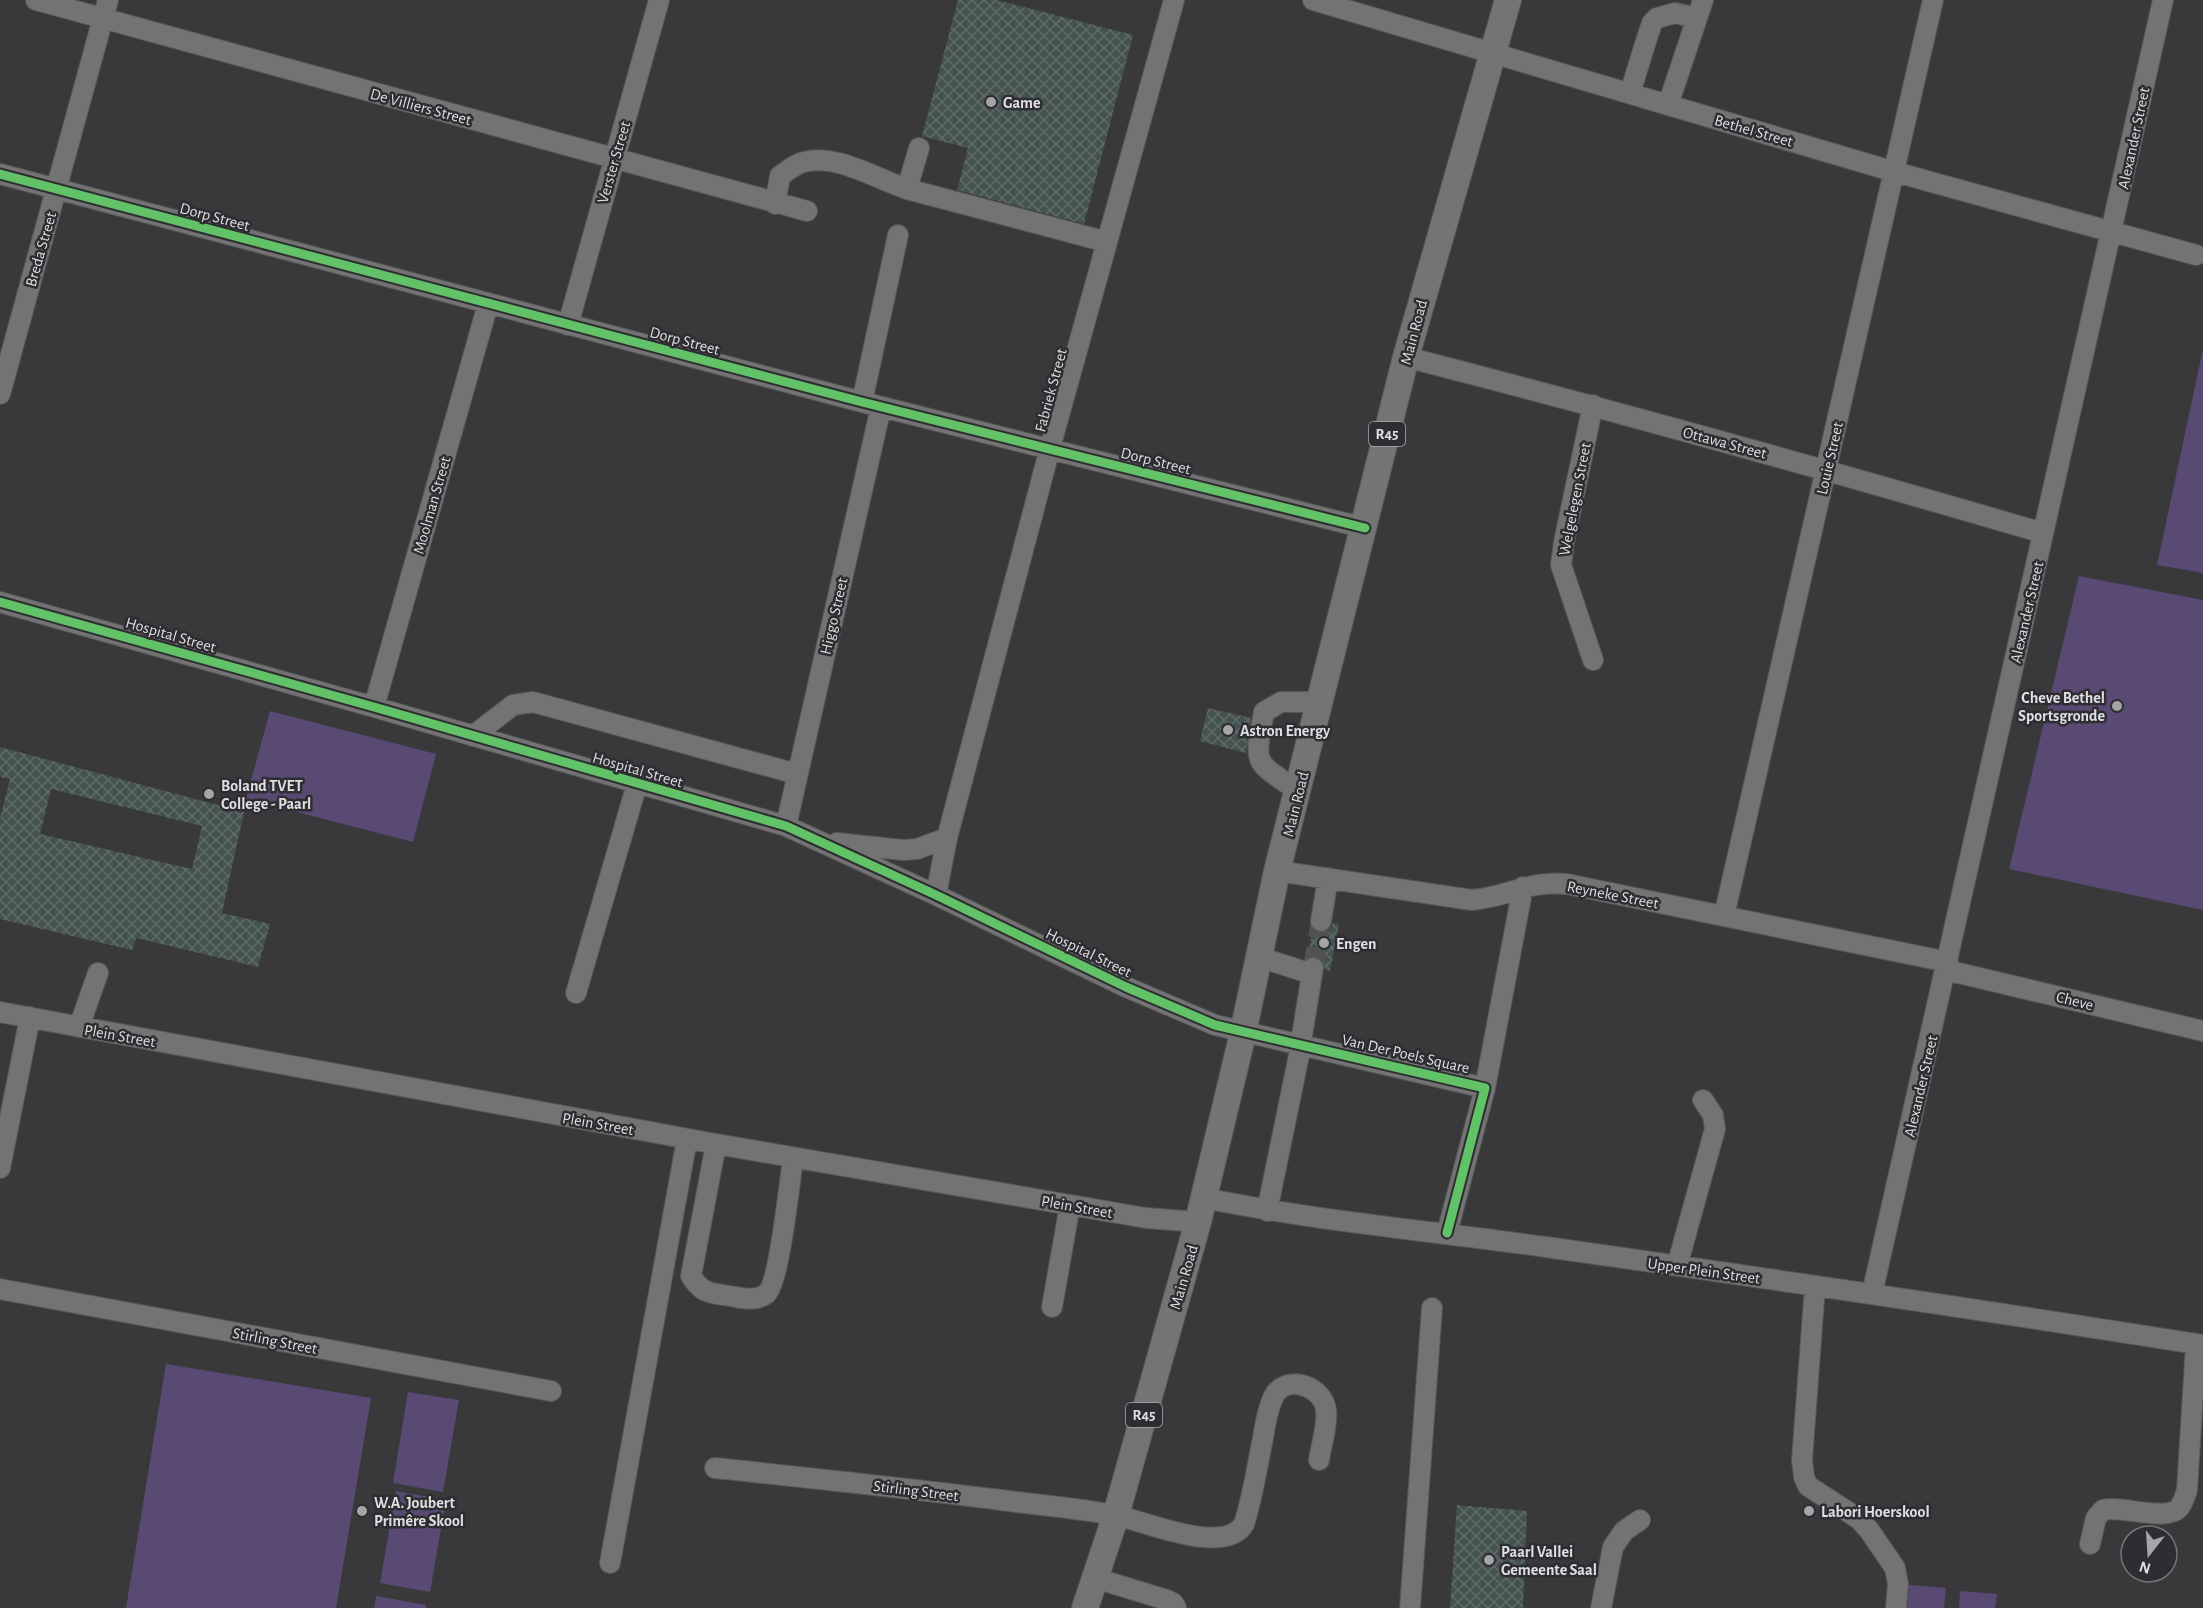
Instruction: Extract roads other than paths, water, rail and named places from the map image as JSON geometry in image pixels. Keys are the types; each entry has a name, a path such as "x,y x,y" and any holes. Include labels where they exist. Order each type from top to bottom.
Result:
{"main road":[{"name":"Main Road","path":"1085,1608 1116,1515 1201,1210 1243,1033 1277,872 1406,357 1508,0"}],"street":[{"name":"De Villiers Street","path":"36,0 105,9 614,159 807,211"},
{"name":"Verster Street","path":"568,325 659,0"},
{"name":"Fabriek Street","path":"936,895 947,838 1050,448 1174,0"},
{"name":"Bethel Street","path":"1313,0 1895,172 2196,255"},
{"name":"Louie Street","path":"1724,916 1933,0"},
{"name":"Alexander Street","path":"1872,1294 2163,0"},
{"name":"Breda Street","path":"0,394 105,9"},
{"path":"1630,93 1649,30 1657,18 1700,9 1668,105"},
{"path":"907,189 919,147"},
{"path":"775,204 780,176 805,161 817,160 840,163 907,189 1107,242"},
{"name":"Dorp Street","path":"0,174 872,404 1365,528"},
{"name":"Higgo Street","path":"786,826 872,404 898,235"},
{"name":"Moolman Street","path":"375,707 488,304"},
{"name":"Ottawa Street","path":"1406,357 1593,405 2043,533"},
{"name":"Welgelegen Street","path":"1593,405 1561,565 1593,660"},
{"name":"Hospital Street","path":"0,602 786,826 936,895 1126,987 1215,1025 1243,1033"},
{"path":"473,736 513,705 533,702 797,774"},
{"path":"1298,791 1265,768 1259,761 1257,750 1264,712 1281,702 1321,702"},
{"path":"576,993 637,784"},
{"path":"820,841 903,850 917,849 947,838"},
{"name":"Reyneke Street","path":"1277,872 1472,900 1490,898 1539,883 1567,884 1724,916 1947,966"},
{"path":"1321,921 1328,878"},
{"name":"Van Der Poels Square","path":"1447,1233 1485,1088 1523,887"},
{"path":"1259,957 1312,971 1301,1044 1268,1211"},
{"name":"Cheve","path":"1947,966 2203,1031"},
{"path":"79,1027 98,973"},
{"name":"Plein Street","path":"0,1012 687,1139 1146,1218 1201,1210"},
{"path":"0,1168 30,1017"},
{"name":"Van Der Poels Square","path":"1243,1033 1301,1044 1485,1088"},
{"path":"1677,1266 1715,1129 1713,1115 1703,1100"},
{"path":"610,1563 687,1139"},
{"path":"716,1144 691,1276 698,1287 709,1293 756,1300 768,1293 776,1274 793,1158"},
{"path":"1052,1308 1070,1205"},
{"name":"Upper Plein Street","path":"1201,1210 1268,1211 1447,1233 2200,1344"},
{"path":"1815,1286 1802,1460 1804,1477 1813,1491 1846,1509 1869,1530 1894,1568 1898,1584 1896,1608"},
{"name":"Stirling Street","path":"0,1289 551,1391"},
{"path":"1410,1608 1432,1308"},
{"path":"2090,1544 2096,1518 2103,1510 2115,1508 2165,1514 2179,1508 2184,1500 2187,1490 2200,1344"},
{"name":"Stirling Street","path":"715,1468 1116,1515 1162,1530 1223,1537 1240,1530 1248,1511 1268,1412 1273,1398 1283,1385 1294,1384 1306,1386 1317,1392 1326,1409 1318,1460"},
{"path":"1602,1608 1607,1569 1613,1547 1624,1531 1640,1520"},
{"path":"1095,1578 1167,1600 1176,1608"}],"tunnel":[{"path":"1313,968 1321,921"}],"place":[{"name":"Game","path":"991,102"},
{"name":"Cheve Bethel Sportsgronde","path":"2117,706"},
{"name":"Astron Energy","path":"1228,730"},
{"name":"Boland TVET College - Paarl","path":"209,794"},
{"name":"Engen","path":"1324,943"},
{"name":"W.A. Joubert Primêre Skool","path":"362,1511"},
{"name":"Labori Hoerskool","path":"1809,1511"},
{"name":"Paarl Vallei Gemeente Saal","path":"1489,1560"}]}
